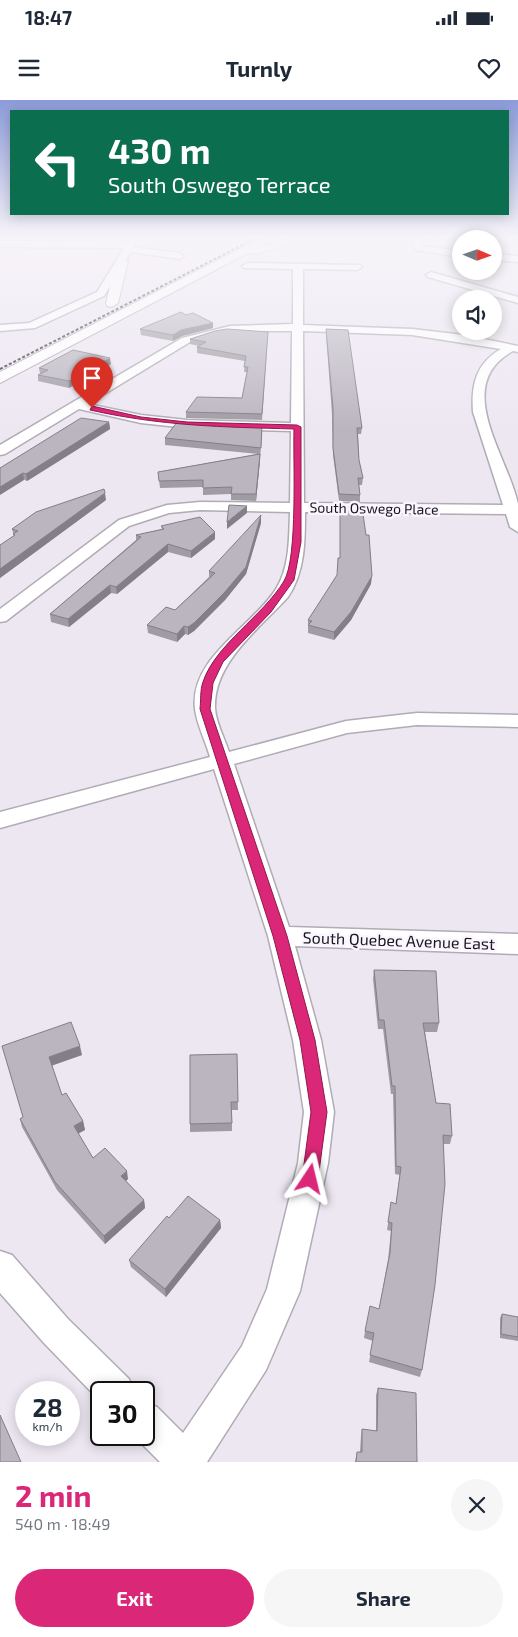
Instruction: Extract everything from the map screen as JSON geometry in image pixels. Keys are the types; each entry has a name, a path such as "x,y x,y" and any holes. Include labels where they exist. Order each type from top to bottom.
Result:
{"highway":[{"path":"96,311 117,302"},
{"path":"0,378 147,302"}],"street":[{"path":"0,328 28,328 85,302"},
{"path":"155,1431 185,1462 218,1415 254,1358 283,1291 313,1163 319,1112 307,1040 280,936 205,709 208,683 219,661 268,610 290,580 296,542 298,302"},
{"path":"0,451 186,340 204,333 235,328 426,332 469,337 515,348"},
{"path":"515,348 495,357 485,367 478,381 476,395 479,412 518,527"},
{"path":"76,405 141,419 187,424 297,427"},
{"name":"South Oswego Place","path":"0,617 110,532 135,518 183,507 512,510"},
{"path":"0,820 221,759 363,724 417,719 518,721"},
{"name":"South Quebec Avenue East","path":"280,936 518,944"},
{"path":"0,1267 67,1344 105,1381"}],"building":[{"path":"181,312 186,315 193,313 213,323 181,330 173,335 140,329"},
{"path":"227,329 268,332 262,414 186,412 197,397 242,398 248,367 244,367 246,356 197,347 206,342 190,339"},
{"path":"326,329 348,330 362,428 357,428 359,460 363,478 358,478 360,495 339,494 333,448 333,408"},
{"path":"73,350 110,358 69,381 38,375 48,370 39,368"},
{"path":"81,418 109,422 26,474 23,473 0,487 0,468"},
{"path":"177,422 262,425 261,448 165,438"},
{"path":"260,454 256,494 231,494 232,487 203,488 203,480 159,481 158,472"},
{"path":"104,489 105,493 0,569 0,545 18,531 12,529 36,512"},
{"path":"229,505 247,506 227,522"},
{"path":"340,507 362,507 366,535 369,535 372,576 351,612 334,632 308,625 312,621 308,620 337,575 338,558 340,558"},
{"path":"261,515 246,567 224,593 194,623 188,627 184,626 177,634 147,625 166,607 175,610 215,573 209,571"},
{"path":"200,517 215,532 191,551 168,544 116,587 110,585 68,619 50,614 141,537 136,535 164,529 161,526"},
{"path":"374,970 436,971 439,1023 423,1023 436,1103 450,1104 452,1136 443,1135 445,1184 435,1285 422,1370 370,1355 374,1333 365,1331 370,1306 379,1309 390,1253 392,1223 388,1222 391,1202 396,1204 401,1167 396,1166 395,1086 392,1086 384,1020 379,1020"},
{"path":"71,1022 80,1046 49,1057 62,1095 66,1093 83,1121 74,1126 93,1158 105,1148 127,1171 121,1176 144,1200 104,1236 55,1182 20,1119 23,1117 2,1046"},
{"path":"237,1054 238,1102 231,1102 232,1123 190,1124 190,1055"},
{"path":"188,1196 220,1220 165,1289 129,1260 167,1216 169,1218"},
{"path":"502,1314 518,1317 518,1337 501,1334"},
{"path":"378,1388 416,1393 417,1462 356,1462 357,1452 362,1452 362,1429 377,1431"},
{"path":"0,1415 21,1462 0,1462"}],"railway":[{"path":"0,369 132,302"}],"route":[{"path":"92,408 141,419 187,424 297,427 296,542 290,580 268,610 219,661 208,683 205,709 280,936 307,1040 319,1112 310,1179"}]}
